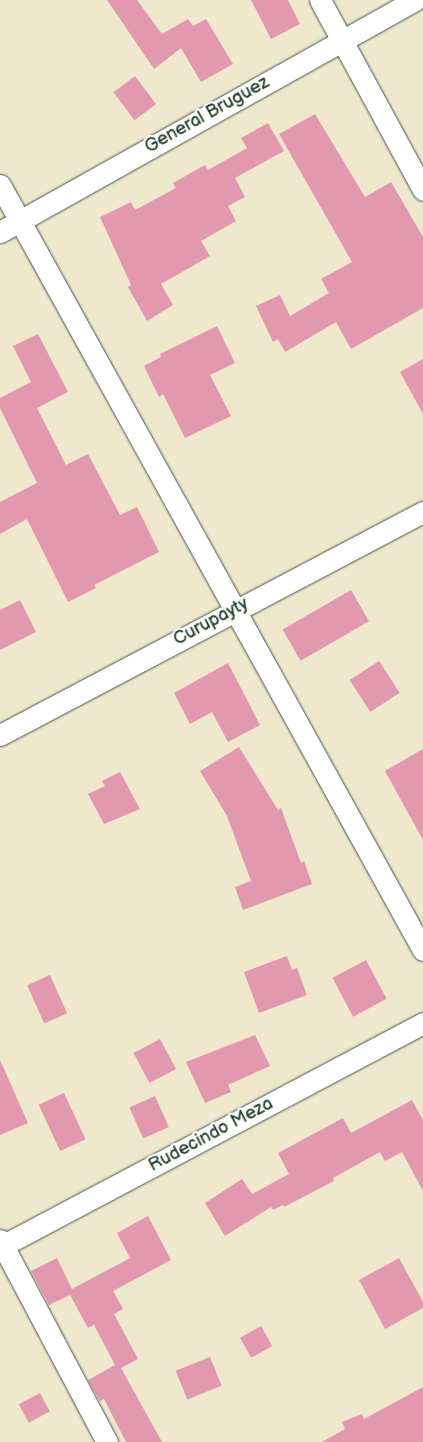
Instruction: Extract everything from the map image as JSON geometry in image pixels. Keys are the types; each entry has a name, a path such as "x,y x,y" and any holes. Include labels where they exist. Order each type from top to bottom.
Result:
{"street":[{"path":"320,0 423,190"},
{"name":"General Bruguez","path":"0,232 415,0"},
{"path":"0,185 423,950"},
{"name":"Curupayty","path":"0,735 423,512"},
{"name":"Rudecindo Meza","path":"1,1244 423,1023"},
{"path":"1,1244 107,1442"}],"building":[{"path":"107,0 137,0 162,34 188,19 193,26 206,19 233,64 201,82 181,48 154,69"},
{"path":"251,0 288,0 300,24 271,39"},
{"path":"135,76 156,104 135,120 113,92"},
{"path":"315,114 365,197 391,182 423,237 423,308 351,349 336,322 285,352 278,339 273,342 256,306 280,295 290,316 329,293 321,279 352,262 279,134"},
{"path":"268,123 284,151 235,178 245,197 228,206 236,221 201,241 210,256 161,284 173,305 147,321 128,287 131,285 100,217 131,202 135,210 176,188 173,183 205,165 208,170 247,148 241,138"},
{"path":"217,326 235,363 210,375 231,416 185,438 163,394 159,397 144,366 161,357 160,354"},
{"path":"38,334 68,392 37,408 66,465 88,454 120,515 137,507 159,552 94,585 96,588 68,602 27,519 0,534 0,502 37,483 0,408 0,398 31,382 13,346"},
{"path":"423,359 423,414 400,372"},
{"path":"351,590 369,621 301,661 283,630"},
{"path":"20,600 36,632 0,650 0,610"},
{"path":"379,661 400,693 370,712 350,680"},
{"path":"228,663 260,725 228,742 212,712 190,724 174,693"},
{"path":"239,747 278,810 281,808 301,863 304,861 312,884 243,910 235,887 251,881 227,816 200,771"},
{"path":"423,749 423,840 385,771"},
{"path":"120,772 140,809 104,824 88,794 105,786 102,781"},
{"path":"287,956 292,970 297,968 307,995 259,1013 244,972"},
{"path":"366,960 387,999 353,1017 332,978"},
{"path":"50,975 67,1013 44,1024 27,985"},
{"path":"255,1035 270,1066 228,1085 231,1092 205,1103 186,1062"},
{"path":"160,1039 176,1069 149,1083 134,1053"},
{"path":"0,1060 28,1123 0,1135"},
{"path":"64,1093 86,1139 60,1151 39,1105"},
{"path":"155,1096 169,1127 143,1138 129,1107"},
{"path":"412,1100 423,1120 423,1191 402,1152 385,1161 380,1152 333,1178 334,1181 284,1207 283,1205 273,1210 271,1207 225,1236 205,1203 242,1179 252,1194 289,1174 278,1153 343,1118 351,1133"},
{"path":"148,1216 171,1260 113,1291 123,1309 114,1314 138,1359 121,1368 162,1442 126,1442 104,1399 100,1401 88,1380 115,1365 94,1325 88,1328 70,1295 49,1305 31,1271 57,1258 72,1289 130,1258 117,1233"},
{"path":"399,1258 423,1302 423,1308 385,1329 359,1280"},
{"path":"261,1326 272,1346 251,1358 240,1338"},
{"path":"210,1357 222,1386 187,1400 176,1371"},
{"path":"423,1387 423,1442 322,1442 345,1429 342,1422 362,1414 364,1419"},
{"path":"40,1393 50,1412 29,1423 19,1404"}]}
